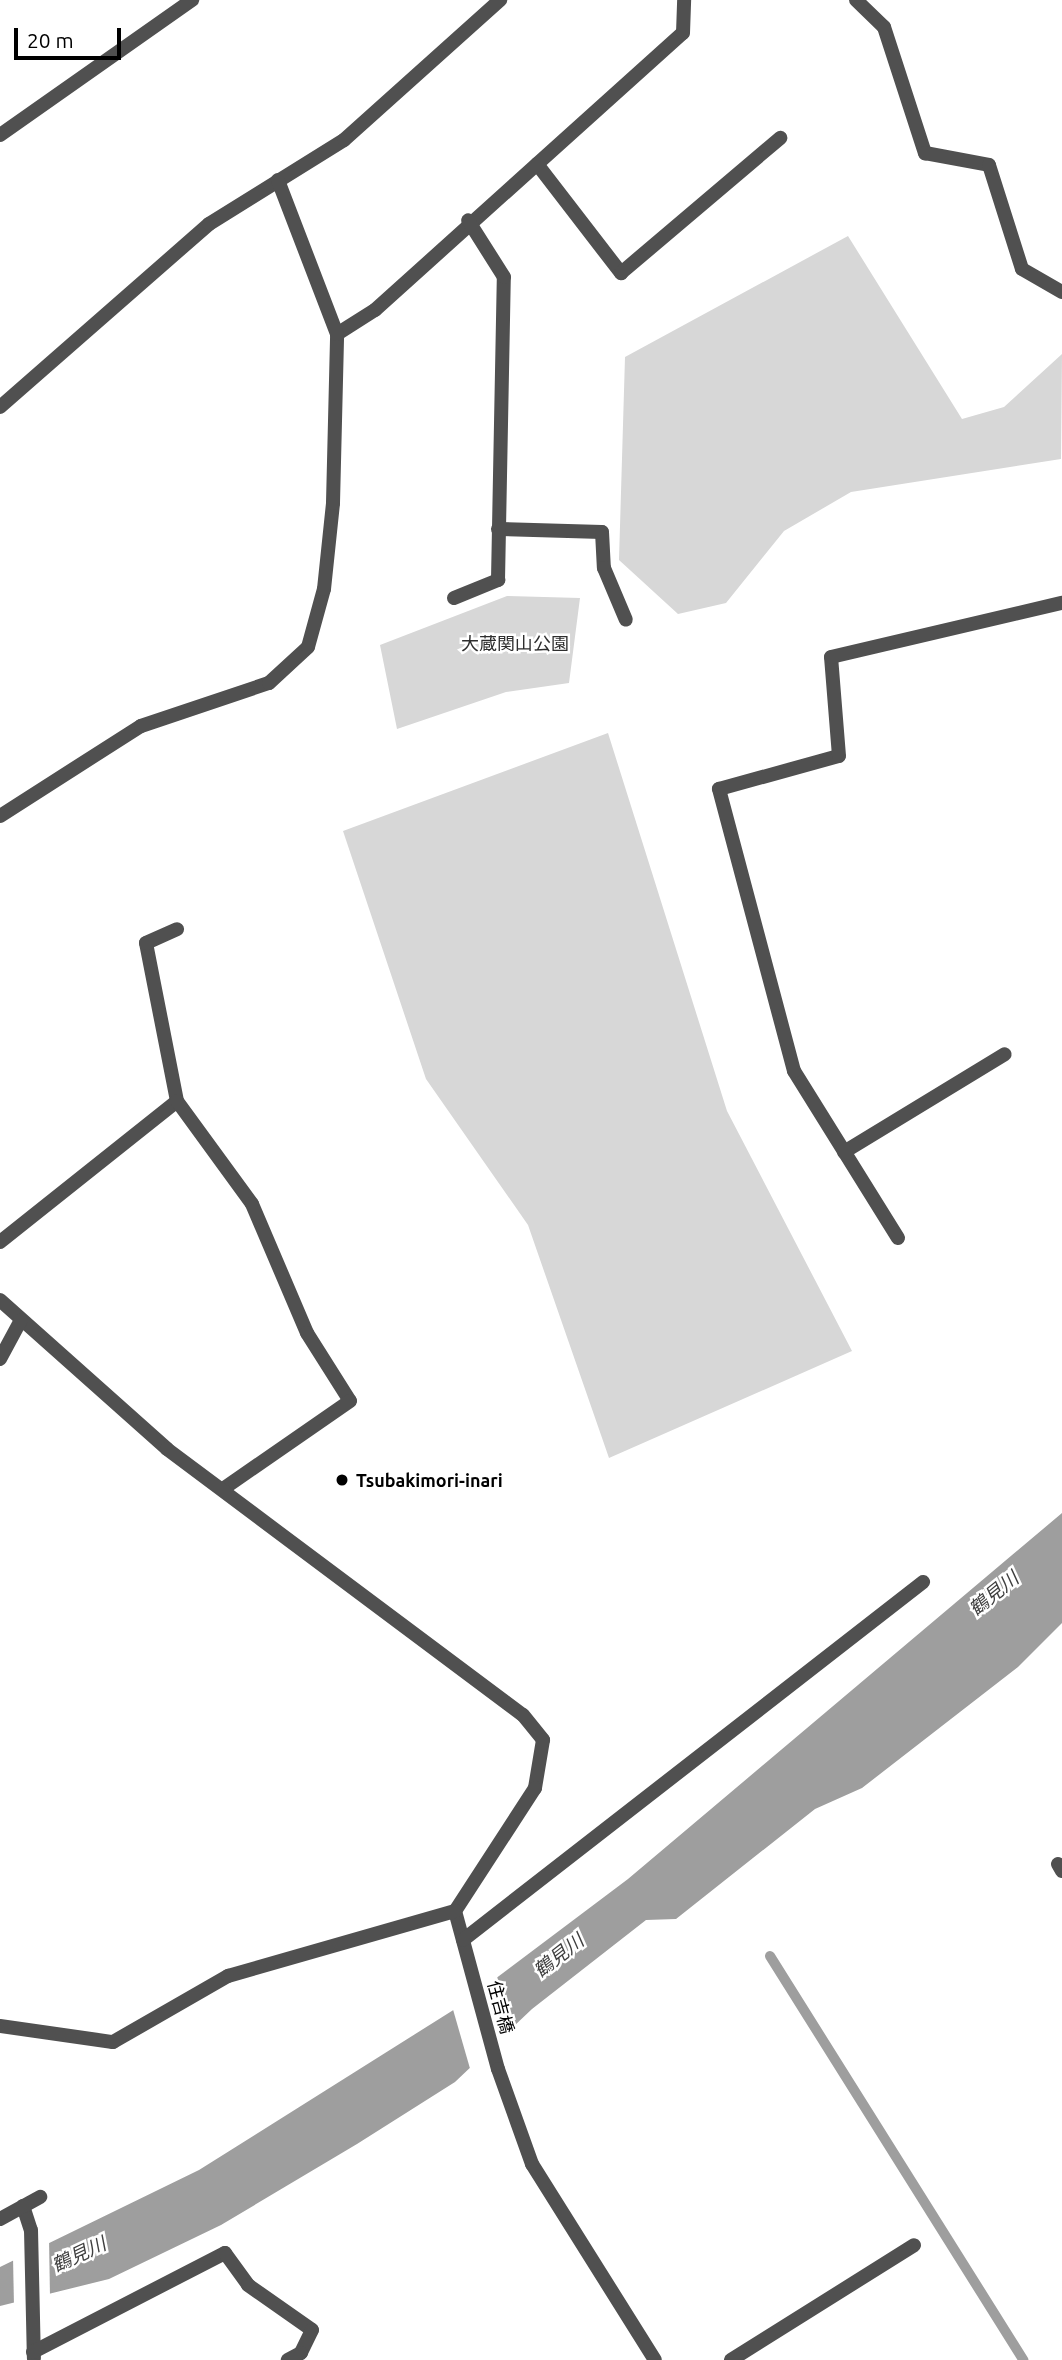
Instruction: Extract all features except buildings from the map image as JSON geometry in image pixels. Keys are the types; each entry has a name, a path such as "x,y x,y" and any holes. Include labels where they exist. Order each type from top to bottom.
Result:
{"street":[{"path":"0,135 192,0"},
{"path":"0,407 209,224 344,140 500,0"},
{"path":"337,334 375,310 468,220 537,164 683,33 684,0"},
{"path":"856,0 884,27 925,153 989,165 1022,269 1062,292"},
{"path":"537,164 621,273 780,138"},
{"path":"0,816 141,726 269,683 307,647 324,589 331,516 337,334 278,180"},
{"path":"454,598 498,580 504,277 468,220"},
{"path":"498,528 602,532 604,568 626,620"},
{"path":"898,1238 794,1071 719,789 839,756 831,657 1062,603"},
{"path":"177,929 146,943 177,1101 252,1204 307,1332 350,1401 223,1489"},
{"path":"844,1152 1005,1054"},
{"path":"0,1242 177,1101"},
{"path":"0,1300 167,1449 523,1715 543,1740 535,1788 455,1911 228,1976 113,2042 0,2026"},
{"path":"0,1359 21,1320"},
{"path":"465,1947 923,1582"},
{"name":"住吉橋","path":"455,1911 498,2069 532,2164 655,2360"},
{"path":"0,2219 25,2213 40,2197"},
{"path":"25,2213 34,2350 225,2253 248,2285 312,2330 301,2353 288,2360"},
{"path":"731,2360 914,2245"}],"green space":[{"path":"848,236 962,419 1004,407 1062,354 1061,459 851,492 784,531 726,603 678,614 619,560 625,357"},
{"name":"大蔵関山公園","path":"507,596 580,598 569,683 506,692 397,729 380,645"},
{"path":"608,733 727,1111 852,1351 609,1458 528,1225 426,1079 343,831"}],"water":[{"name":"鶴見川","path":"1062,1513 1062,1623 1018,1667 862,1788 815,1809 676,1919 646,1920 532,2009 455,2082 357,2144 221,2225 109,2279 0,2306 0,2267 199,2170 455,2009 628,1879"}],"pier":[{"path":"496,1973 513,2032 471,2072 452,2006"},
{"path":"49,2238 50,2297 14,2306 13,2257"}],"waterway":[{"path":"770,1956 1023,2360"}],"place":[{"name":"Tsubakimori-inari","path":"342,1480"}]}
